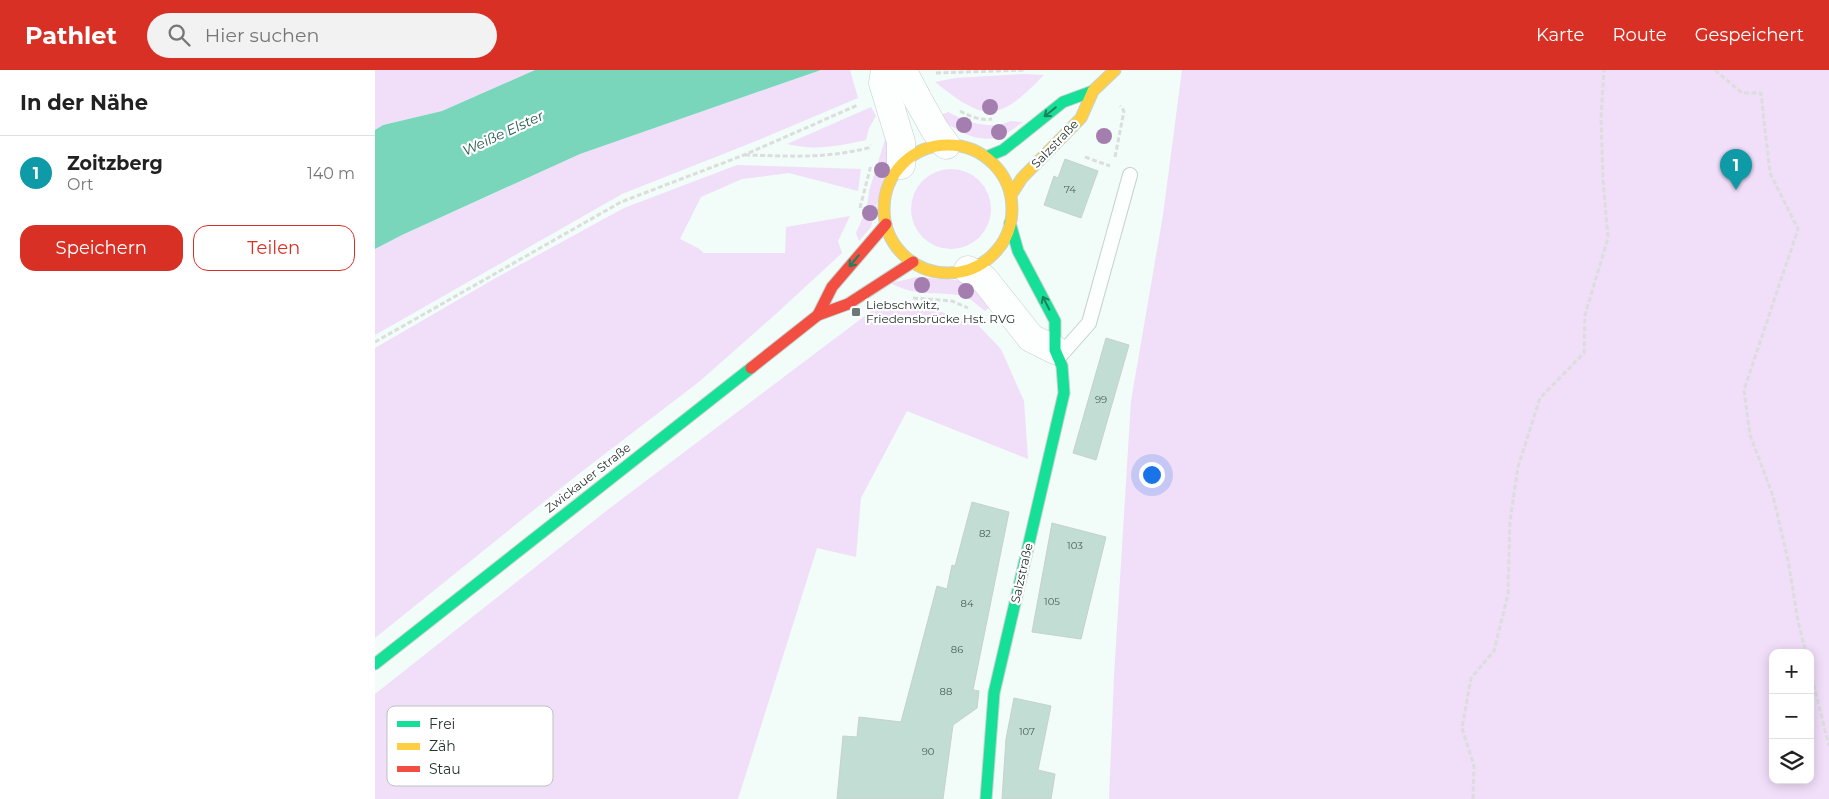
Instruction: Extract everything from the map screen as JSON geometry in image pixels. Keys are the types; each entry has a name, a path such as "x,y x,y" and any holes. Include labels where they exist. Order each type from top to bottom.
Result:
{"main road":[{"name":"Salzstraße","path":"986,157 1003,150 1063,102 1093,91 1115,70"},
{"name":"Salzstraße","path":"1011,195 1022,178 1081,118 1093,91"},
{"path":"945,144 971,149 986,157 1003,176 1011,195 1010,223 1005,239 995,252 983,262 968,270 952,273 935,272 913,262 896,246 886,224 884,213 886,192 894,173 901,164 917,152 945,144"},
{"name":"Salzstraße","path":"986,799 994,693 1064,393 1062,366 1057,354 1055,321 1018,251 1010,223"},
{"name":"Zwickauer Straße","path":"818,315 832,287 886,224"},
{"name":"Zwickauer Straße","path":"375,664 818,315 848,304 913,262"}],"street":[{"path":"885,70 883,83 901,142 901,164"},
{"path":"900,70 905,75 935,130 945,144"},
{"path":"968,270 984,279 1031,338 1057,354"}],"lane":[{"path":"1057,354 1089,323 1130,175"}],"path":[{"path":"938,73 1026,70"},
{"path":"1473,799 1474,766 1463,728 1471,678 1494,651 1508,594 1510,521 1518,467 1540,398 1584,354 1585,315 1608,238 1603,180 1601,118 1604,70"},
{"path":"1715,70 1742,93 1761,93 1770,172 1799,229 1744,390 1750,435 1773,496 1788,560 1805,649"},
{"path":"1055,144 1113,168 1124,111 1104,81"},
{"path":"375,342 621,202 744,154 863,102"},
{"path":"922,106 946,104 968,116 988,120 997,119"},
{"path":"744,154 807,157 840,155 868,148 883,134 894,118"},
{"path":"1814,686 1829,746"}],"shaded area":[{"path":"375,70 535,70 442,111 383,125 375,130"},
{"path":"821,70 850,70 858,98 622,194 375,335 375,249 580,154"},
{"path":"1182,70 1829,70 1829,799 1109,799 1114,676 1131,401 1163,215"},
{"path":"1023,74 1044,75 1015,102 1003,109 991,112 967,105 935,82 955,78"},
{"path":"871,107 876,116 869,128 866,140 836,146 817,147 787,144"},
{"path":"948,112 966,121 979,124 997,126 1011,121 1023,122 999,137 988,139 965,134 951,126 939,116"},
{"path":"892,136 890,167 883,181 871,227 859,241 856,233 867,208 869,191 885,140"},
{"path":"737,165 861,169 858,191 789,173 742,179 701,197 680,239 704,253 785,253 786,227 850,216 838,241 842,253 700,381 576,476 375,638 375,348 494,279 624,208"},
{"path":"943,169 959,169 980,180 991,201 991,217 980,238 959,249 943,249 929,243 917,231 911,217 911,201 917,187 929,175"},
{"path":"917,277 966,281 992,305 985,311 963,296 918,292 891,283"},
{"path":"878,306 932,309 976,323 1001,349 1024,401 1028,459 907,411 861,498 856,557 817,548 738,799 375,799 375,694 610,508"}],"water":[{"name":"Weiße Elster","path":"535,70 821,70 580,154 375,249 375,130 383,125 442,111"}],"building":[{"path":"1065,159 1098,171 1081,218 1044,205 1054,176 1058,178"},
{"path":"1106,338 1129,345 1096,460 1073,453"},
{"path":"972,502 1009,512 973,690 979,691 977,708 953,725 943,799 837,799 843,736 857,737 859,717 901,722 937,586 947,589 952,565 955,566"},
{"path":"1052,523 1106,537 1081,639 1032,632"},
{"path":"1014,698 1051,706 1038,770 1055,774 1051,799 1002,799 1006,739"}],"traffic: fast":[{"path":"986,157 1003,150 1063,102 1093,91"},
{"path":"986,799 994,693 1064,393 1062,366 1055,350 1055,321 1018,251 1010,223"},
{"path":"375,664 751,368"}],"traffic: slow":[{"path":"1011,195 1022,178 1081,118 1093,91 1115,70"},
{"path":"948,145 973,150 993,164 1007,184 1012,209 1007,234 993,254 973,268 948,273 923,268 903,254 889,234 884,209 889,184 903,164 923,150 948,145"}],"traffic: jam":[{"path":"818,315 832,287 886,224"},
{"path":"751,368 818,315 848,304 913,262"}],"place":[{"name":"Zoitzberg","path":"1736,190"},
{"name":"Liebschwitz, Friedensbrücke Hst. RVG","path":"856,312"}]}
